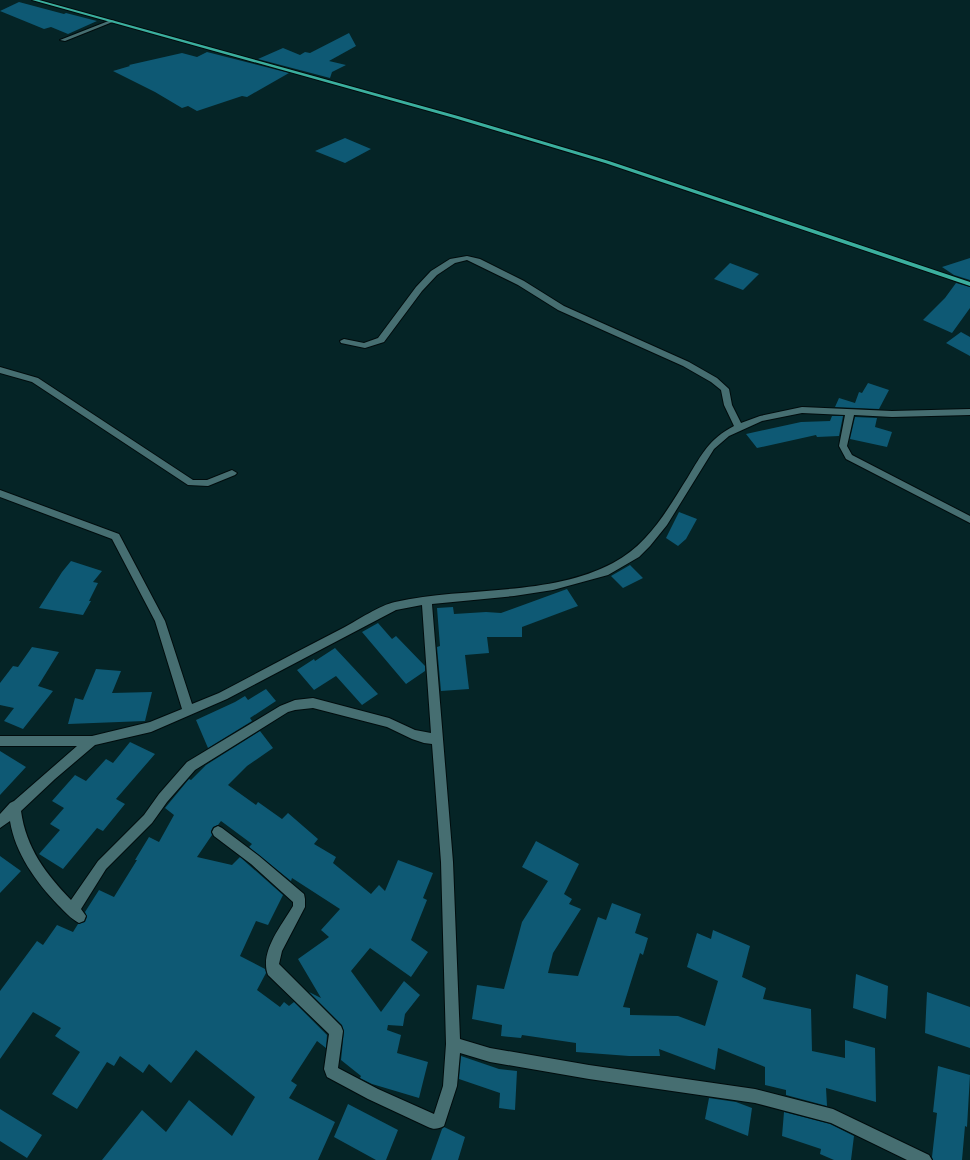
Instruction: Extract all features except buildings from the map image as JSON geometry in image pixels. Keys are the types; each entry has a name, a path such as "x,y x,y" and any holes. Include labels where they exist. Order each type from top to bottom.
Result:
{"main road":[{"path":"34,0 113,20 448,115 607,162 970,284"}],"street":[{"path":"63,40 113,20"},
{"path":"344,341 364,346 373,344 380,340 419,289 434,273 453,261 467,258 484,264 521,283 561,308 686,364 714,380 724,389 728,405 740,427"},
{"path":"0,370 34,380 191,483 208,483 232,474"},
{"path":"0,741 92,741 151,728 236,689 386,609 405,603 514,592 553,586 586,578 618,565 642,548 660,528 711,447 726,434 760,419 802,410 892,414 970,412"},
{"path":"850,413 843,446 849,457 970,520"},
{"path":"0,493 116,537 160,621 188,711"},
{"path":"218,832 255,860 299,899 299,907 279,944 270,965 272,970 335,1030 331,1070 334,1074 433,1122 436,1122 440,1118 450,1086 453,1044 447,862 427,600"},
{"path":"14,807 17,827 31,862 52,890 73,910 102,865 148,818 191,766 284,709 296,705 313,703 389,723 424,738 436,733"},
{"path":"0,822 14,807 92,741"},
{"path":"453,1044 490,1055 582,1071 755,1096 833,1116 924,1160"}]}
